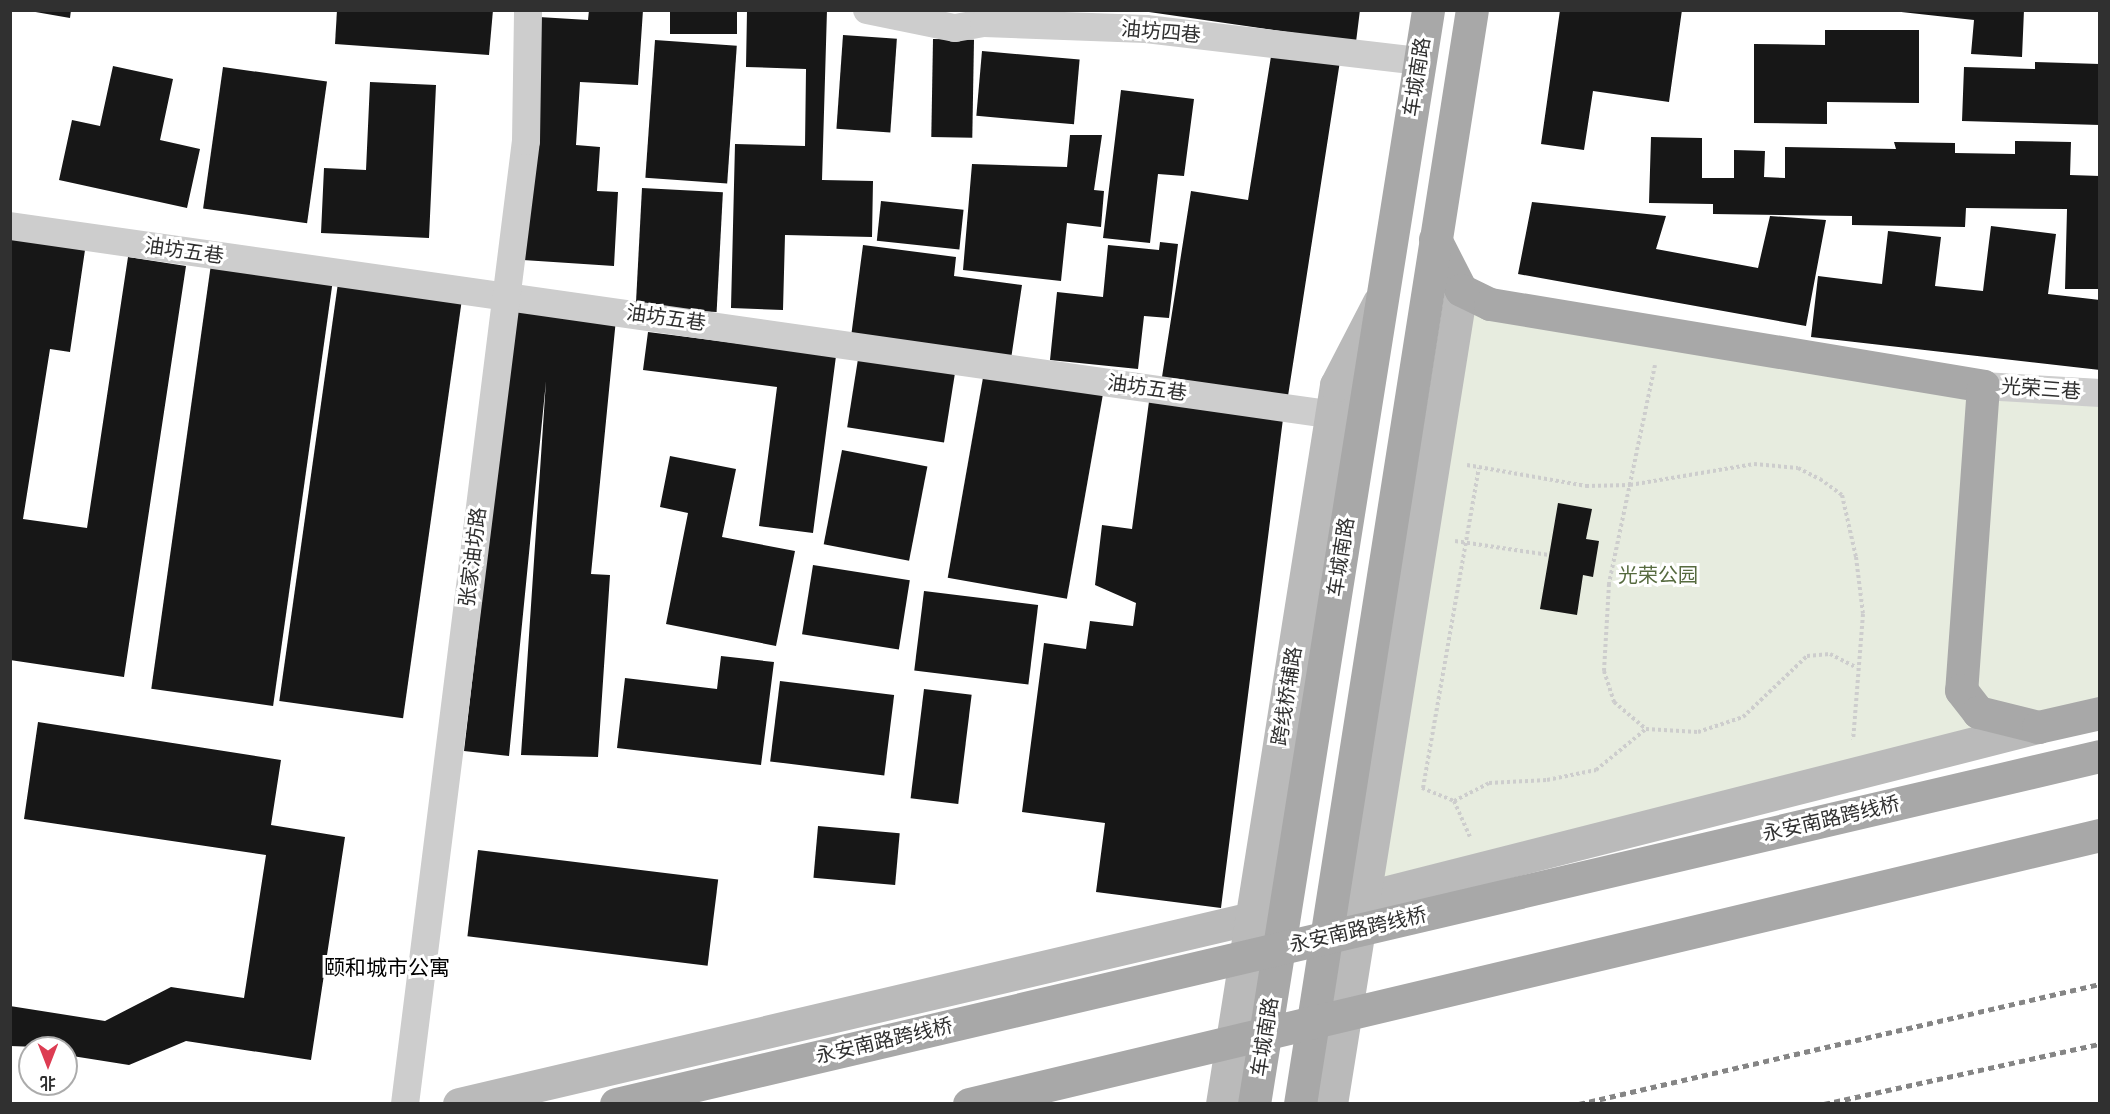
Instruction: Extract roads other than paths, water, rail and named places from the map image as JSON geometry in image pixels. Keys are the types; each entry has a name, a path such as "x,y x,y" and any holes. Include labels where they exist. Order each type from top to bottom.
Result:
{"main road":[{"name":"车城南路","path":"1254,1104 1428,10"},
{"path":"1300,1104 1472,10"},
{"path":"1435,238 1461,290 1490,304 1983,386 1961,690 1978,712 2038,727 2100,713"},
{"name":"永安南路跨线桥","path":"616,1104 2100,756"},
{"path":"969,1104 2100,835"}],"street":[{"name":"张家油坊路","path":"405,1104 526,141 528,10"},
{"name":"油坊四巷","path":"867,10 955,28 984,23 1146,29 1420,61"},
{"name":"油坊五巷","path":"10,226 1320,412"},
{"path":"1331,1104 1461,290"},
{"name":"跨线桥辅路","path":"1222,1104 1336,385 1381,298"},
{"name":"光荣三巷","path":"1983,386 2100,393"},
{"path":"1364,898 2038,727"},
{"path":"459,1104 1251,918"}],"railway":[{"path":"1579,1104 2100,984"},
{"path":"1824,1104 2100,1044"}],"district":[{"name":"颐和城市公寓","path":"387,968"}],"park label":[{"name":"光荣公园","path":"1658,575"}]}
